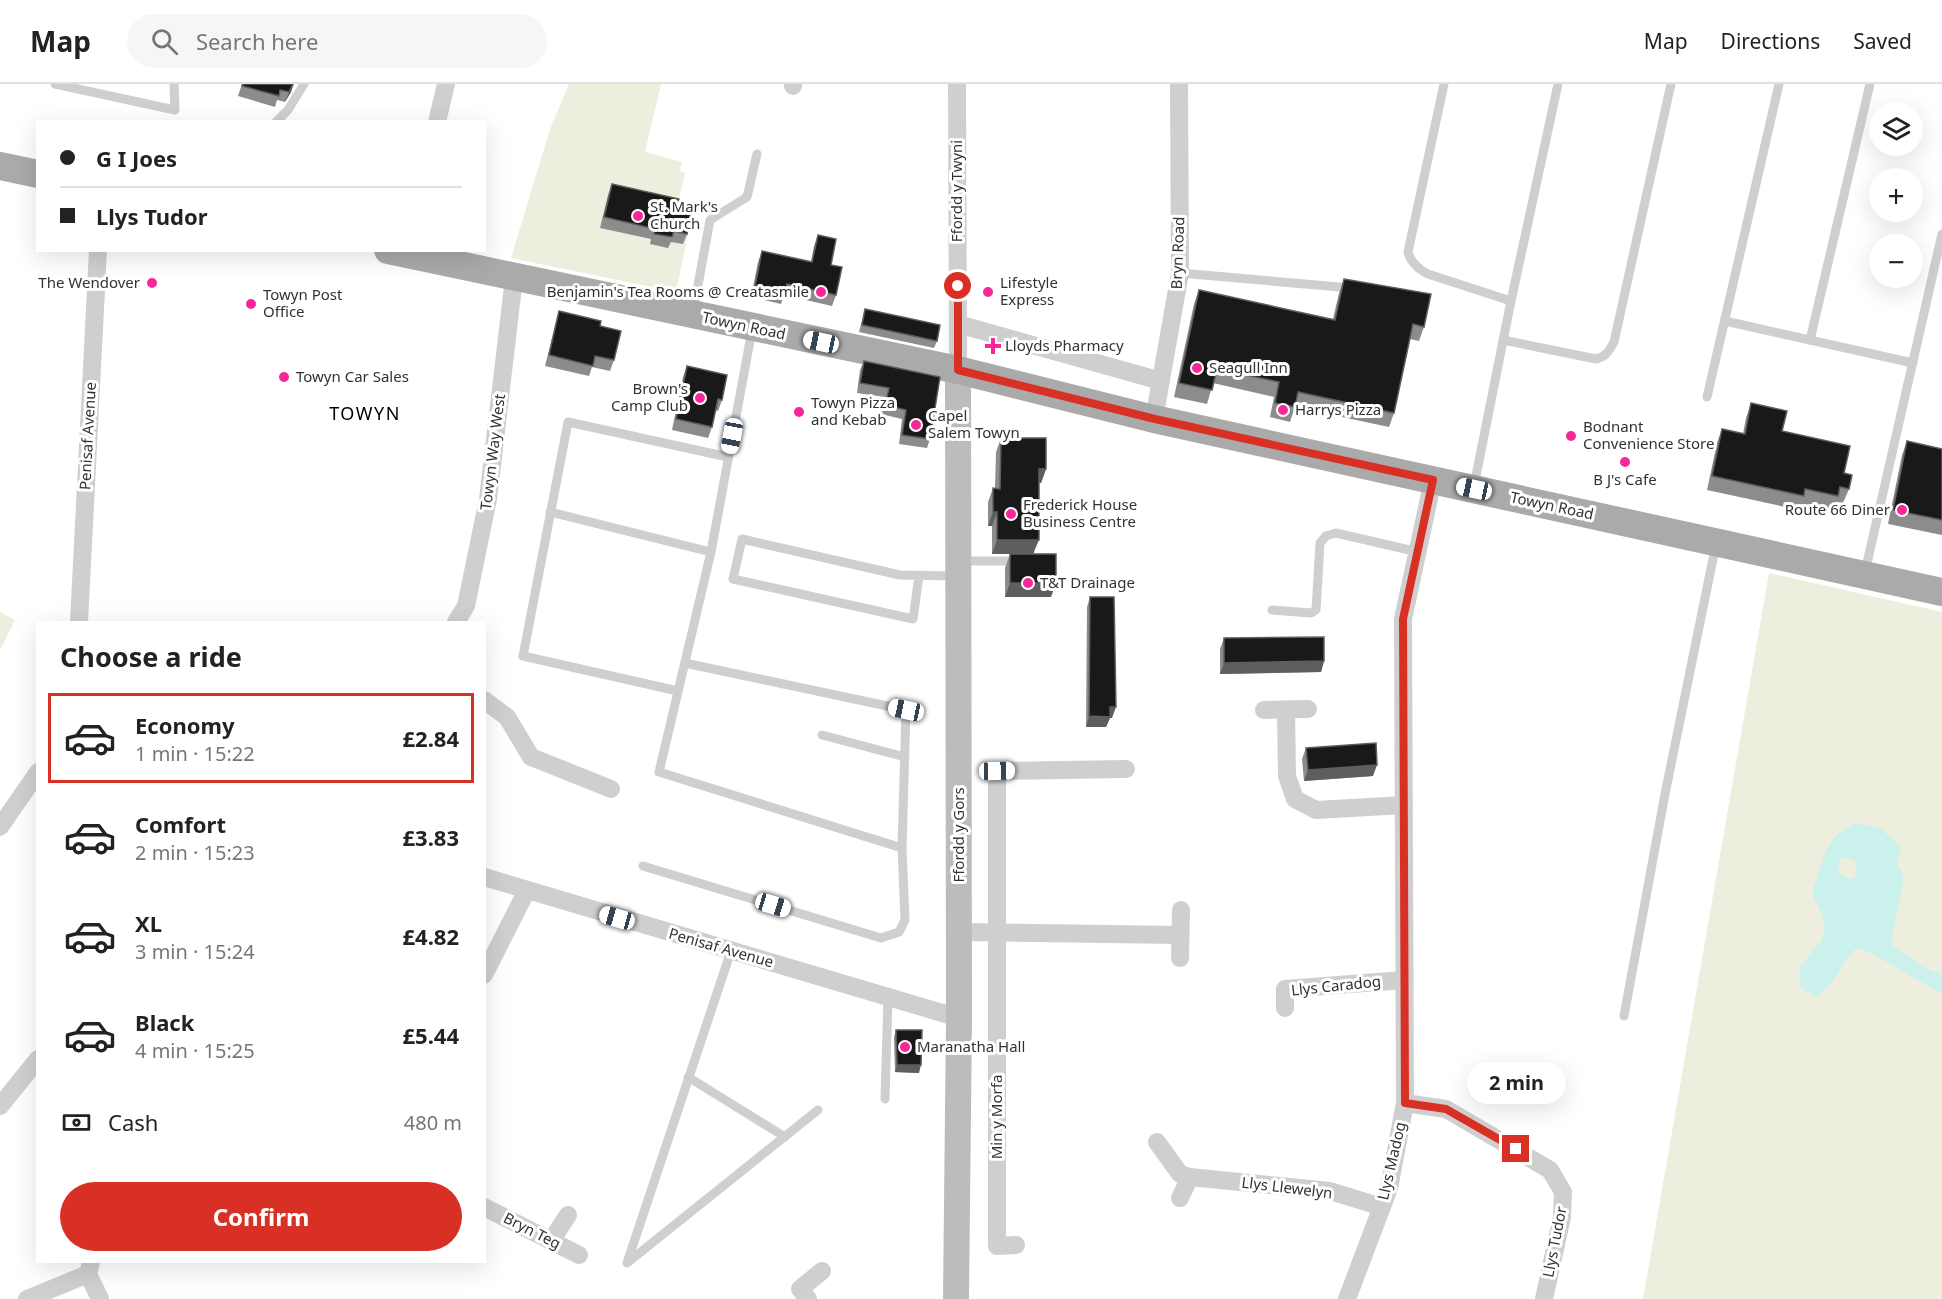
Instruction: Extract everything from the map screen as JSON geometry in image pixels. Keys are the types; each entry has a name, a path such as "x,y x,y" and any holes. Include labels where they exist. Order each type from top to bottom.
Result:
{"main road":[{"path":"0,166 36,174"},
{"name":"Towyn Road","path":"398,252 958,370 1155,419 1942,592"}],"street":[{"path":"437,120 446,84"},
{"name":"Ffordd y Twyni","path":"957,84 958,370"},
{"name":"Bryn Road","path":"1155,419 1180,273 1179,84"},
{"name":"Penisaf Avenue","path":"79,621 98,252"},
{"name":"Towyn Way West","path":"457,621 466,606 488,499 514,278"},
{"path":"958,324 1161,381"},
{"name":"Ffordd y Gors","path":"956,1299 959,1018 958,370"},
{"name":"Llys Madog","path":"1347,1299 1389,1188 1405,1103 1403,619 1433,480"},
{"path":"486,701 507,717 531,757 611,789"},
{"path":"1264,710 1308,709"},
{"path":"1286,710 1287,776 1295,799 1316,810 1404,805"},
{"name":"Min y Morfa","path":"1016,1245 997,1246 997,771 1126,769"},
{"path":"0,827 36,775"},
{"name":"Penisaf Avenue","path":"486,878 526,892 959,1018"},
{"path":"486,971 526,892"},
{"path":"1180,958 1181,910"},
{"path":"959,932 1180,935"},
{"name":"Llys Caradog","path":"1285,1008 1285,989 1404,980"},
{"path":"0,1106 34,1071"},
{"name":"Llys Tudor","path":"1405,1103 1446,1109 1550,1170 1563,1192 1562,1217 1544,1299"},
{"path":"1157,1143 1180,1174 1190,1177 1180,1198"},
{"name":"Llys Llewelyn","path":"1190,1177 1330,1191 1382,1207"},
{"name":"Bryn Teg","path":"486,1207 579,1255"},
{"path":"551,1240 568,1215"},
{"path":"27,1299 89,1268 100,1299"},
{"path":"799,1296 822,1271"}],"lane":[{"path":"55,84 175,110 174,84"},
{"path":"278,120 288,110 304,84"},
{"path":"1444,84 1408,252 1410,260 1428,274 1511,301"},
{"path":"1474,489 1511,301 1558,84"},
{"path":"1503,340 1596,359 1603,357 1610,350 1614,342 1671,84"},
{"path":"1707,397 1779,84"},
{"path":"1810,340 1870,84"},
{"path":"693,315 710,220 747,197 757,154"},
{"path":"1865,575 1942,234"},
{"path":"1180,273 1334,285 1366,291"},
{"path":"1725,321 1913,363"},
{"path":"752,327 711,552 659,772 902,848"},
{"path":"678,691 523,656 568,422 728,457"},
{"path":"1895,440 1907,443"},
{"path":"550,512 711,552"},
{"path":"1272,610 1311,613 1316,610 1320,543 1326,536 1336,533 1418,552"},
{"path":"919,576 913,619 733,579 742,539 900,575 919,576 958,569 1034,561"},
{"path":"1624,1016 1665,794 1717,542"},
{"path":"643,866 881,938 899,932 905,920 902,848 906,710 685,663"},
{"path":"822,735 905,757"},
{"path":"731,951 627,1263 819,1110"},
{"path":"885,1099 888,997"},
{"path":"688,1077 785,1137"}],"green space":[{"path":"569,84 661,84 645,152 682,162 680,171 685,173 673,222 690,225 676,292 511,258 550,129"},
{"path":"1769,573 1942,612 1942,1299 1643,1299"},
{"path":"0,612 15,620 0,650"}],"water":[{"path":"1856,823 1881,829 1901,847 1896,863 1904,876 1891,944 1921,966 1942,975 1942,994 1873,954 1857,948 1822,992 1815,996 1800,987 1800,967 1821,941 1824,931 1823,918 1812,892 1830,844 1844,829","holes":["1844,857 1855,860 1854,878 1849,879 1838,873 1839,860"]}],"building":[{"path":"243,84 293,84 289,92 280,90 279,96 242,86"},
{"name":"St. Mark's Church","path":"612,184 679,199 676,212 691,215 687,234 674,231 672,237 654,234 655,229 604,217"},
{"path":"818,235 836,239 831,265 842,267 836,295 787,284 785,293 755,286 762,251 812,262"},
{"path":"1344,279 1431,294 1424,327 1413,324 1394,413 1298,392 1295,407 1275,403 1279,382 1217,369 1212,390 1179,383 1199,290 1335,320"},
{"path":"865,309 940,325 937,341 862,325"},
{"path":"559,311 601,321 600,326 621,331 614,360 595,356 593,366 549,355"},
{"path":"864,361 940,377 930,439 902,435 906,410 885,405 889,388 860,383"},
{"name":"Brown's Camp Club","path":"687,366 727,375 722,400 718,399 712,427 676,419"},
{"path":"1751,403 1787,411 1782,431 1850,446 1844,473 1852,475 1849,489 1840,487 1838,496 1805,489 1804,496 1712,476 1722,429 1745,434"},
{"name":"Frederick House Business Centre","path":"1001,438 1046,438 1046,469 1039,469 1039,540 997,540 997,512 993,512 993,488 1000,489"},
{"path":"1907,441 1942,449 1942,520 1893,510"},
{"path":"1010,554 1056,554 1056,583 1010,583"},
{"path":"1090,597 1114,597 1116,707 1110,707 1110,717 1089,716"},
{"path":"1324,637 1324,661 1224,663 1224,638"},
{"path":"1376,743 1377,765 1308,770 1306,748"},
{"name":"Maranatha Hall","path":"896,1030 922,1030 921,1065 897,1065"}],"place":[{"name":"St. Mark's Church","path":"638,216"},
{"name":"The Wendover","path":"152,283"},
{"name":"Benjamin's Tea Rooms @ Creatasmile","path":"821,292"},
{"name":"Lifestyle Express","path":"988,292"},
{"name":"Towyn Post Office","path":"251,304"},
{"name":"Lloyds Pharmacy","path":"993,346"},
{"name":"Seagull Inn","path":"1197,368"},
{"name":"Towyn Car Sales","path":"284,377"},
{"name":"Brown's Camp Club","path":"700,398"},
{"name":"Harrys Pizza","path":"1283,410"},
{"name":"Towyn Pizza and Kebab","path":"799,412"},
{"name":"Capel Salem Towyn","path":"916,425"},
{"name":"Bodnant Convenience Store","path":"1571,436"},
{"name":"B J's Cafe","path":"1625,462"},
{"name":"Route 66 Diner","path":"1902,510"},
{"name":"Frederick House Business Centre","path":"1011,514"},
{"name":"T&T Drainage","path":"1028,583"},
{"name":"Maranatha Hall","path":"905,1047"}],"district":[{"name":"TOWYN","path":"365,414"}],"route":[{"path":"958,286 958,370 1155,419 1433,480 1403,619 1405,1103 1446,1109 1516,1149"}]}
